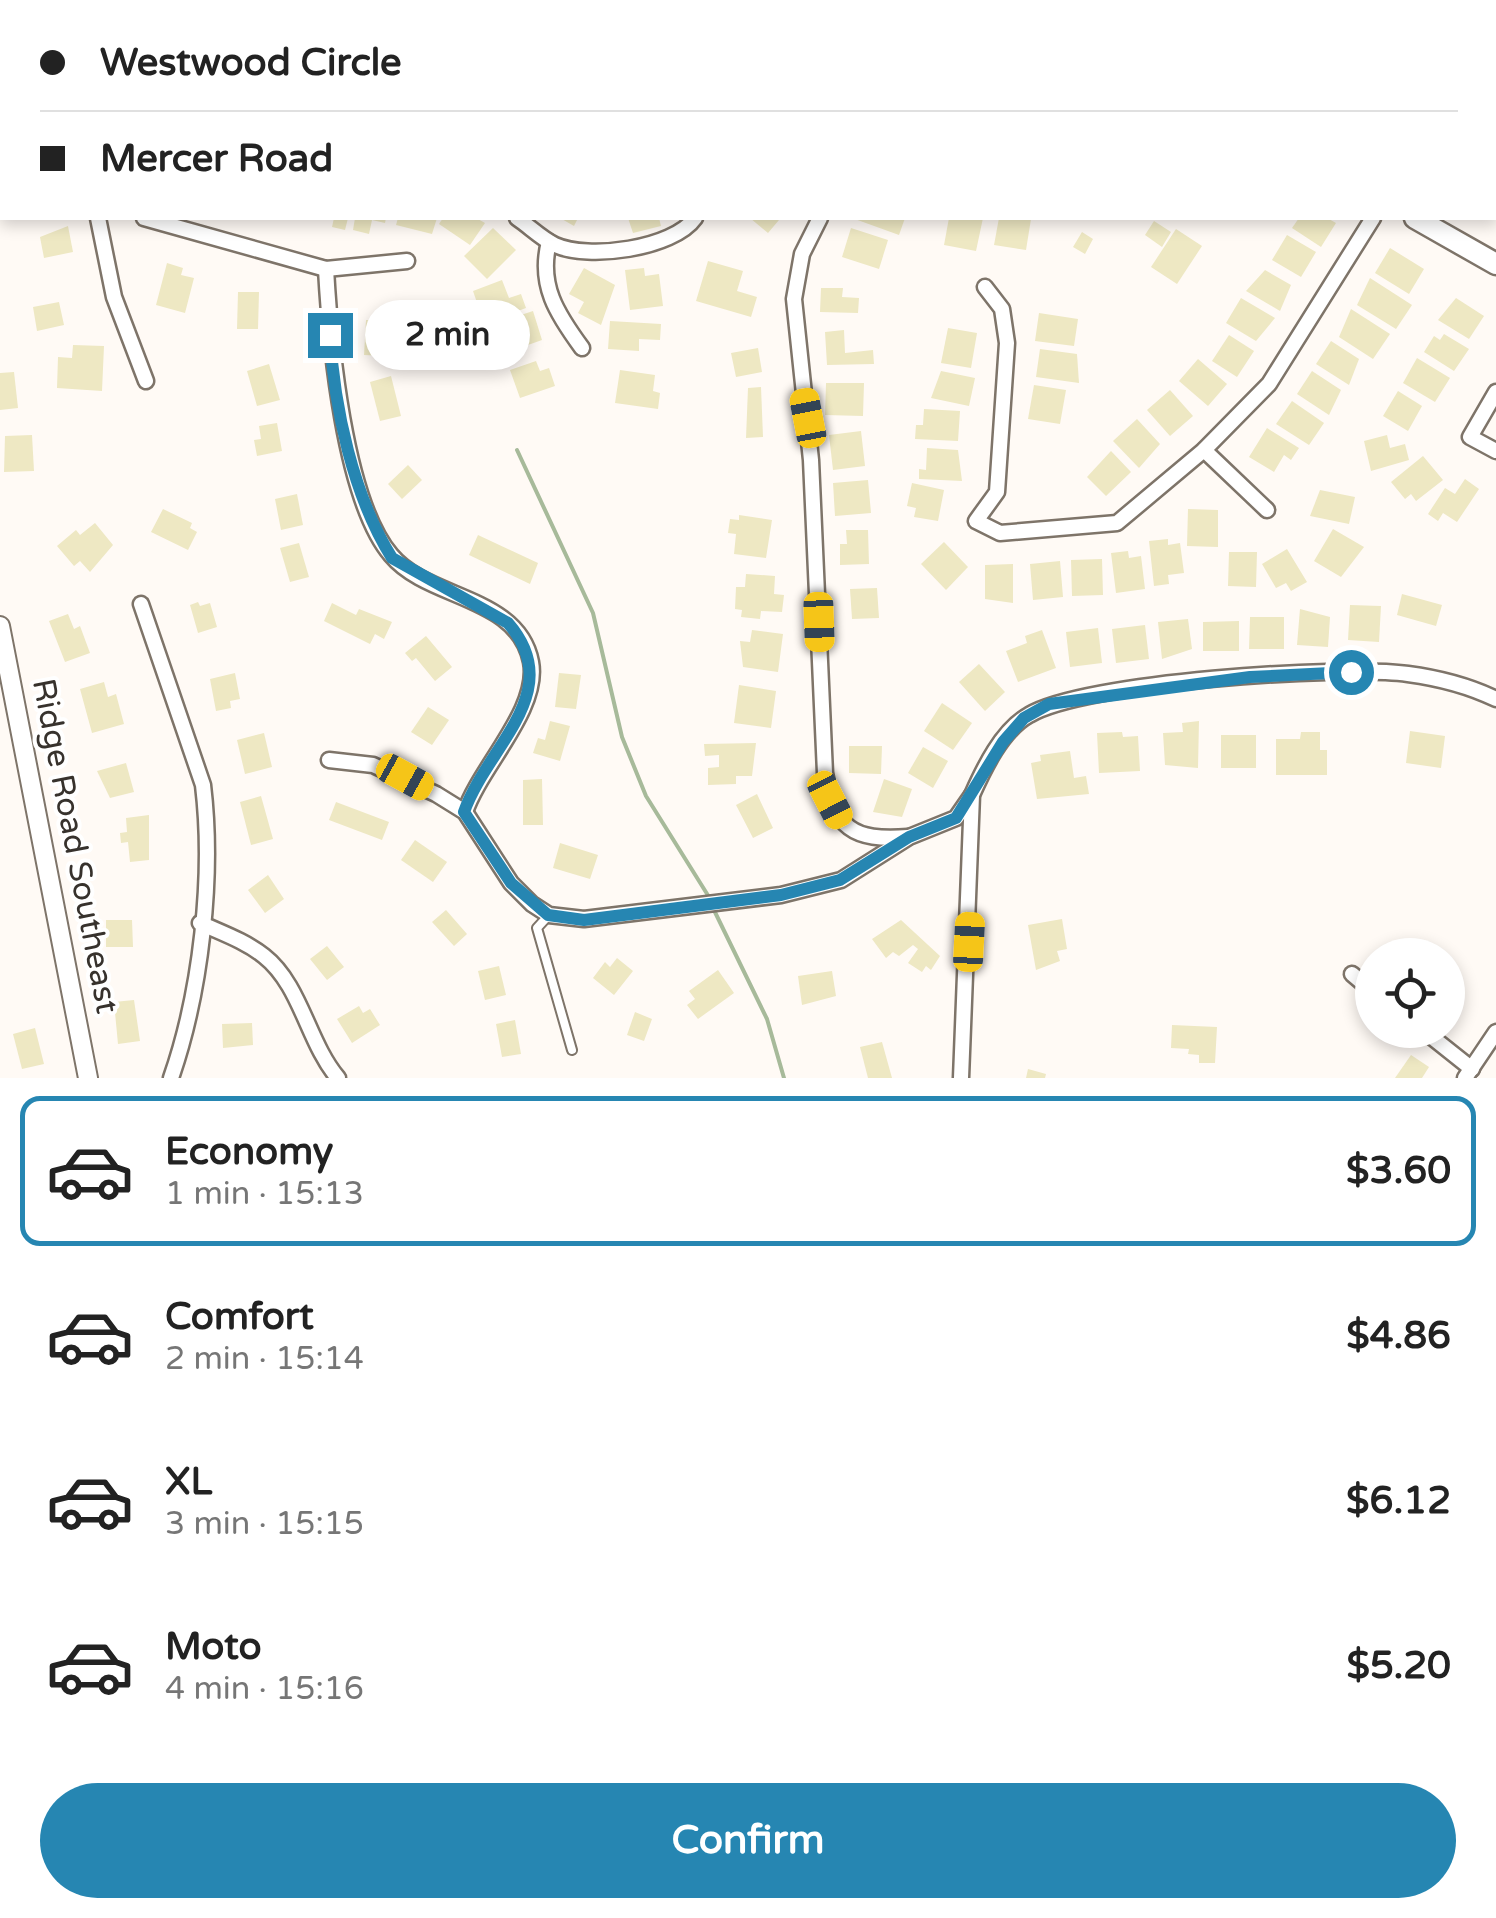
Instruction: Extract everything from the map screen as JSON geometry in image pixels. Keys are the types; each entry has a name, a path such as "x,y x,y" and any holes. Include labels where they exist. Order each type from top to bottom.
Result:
{"main road":[{"path":"1419,220 1496,264"}],"street":[{"path":"98,220 114,297 146,381"},
{"path":"151,220 326,270 406,260"},
{"path":"520,220 549,242 567,249 633,250 664,239 691,220"},
{"path":"819,220 802,254 794,298 811,460 824,773 839,819 853,832 874,840 909,837"},
{"path":"986,287 1002,309 1007,343 997,492 976,521 1000,532 1117,523 1204,450 1269,384 1373,220"},
{"path":"549,242 542,266 554,311 582,348"},
{"path":"326,270 332,368 358,480 382,542 392,558 508,623 522,638 531,664 529,696 464,812"},
{"path":"1496,392 1470,436 1496,451"},
{"path":"1204,450 1266,510"},
{"path":"140,604 202,785 206,886 184,1045 171,1078"},
{"name":"Ridge Road Southeast","path":"0,626 88,1078"},
{"path":"329,760 373,765 405,777 464,812 511,883 548,915 584,920 781,895 840,880 909,837 956,818 983,772 1024,718 1049,704 1090,695 1322,671 1407,674 1472,688 1496,699"},
{"path":"961,1078 973,874 972,795"},
{"path":"200,924 266,958 281,974 326,1064 338,1078"},
{"path":"1442,1048 1469,1073 1496,1032"}],"lane":[{"path":"548,915 537,928 572,1050"}],"building":[{"path":"334,220 348,220 345,230 332,227"},
{"path":"355,220 372,220 369,234 353,230"},
{"path":"397,220 436,220 432,234 396,225"},
{"path":"442,220 485,223 470,245 439,224"},
{"path":"629,220 660,220 661,226 633,233"},
{"path":"752,220 779,220 768,233"},
{"path":"858,220 904,220 899,235"},
{"path":"949,220 983,220 976,251 944,245"},
{"path":"999,220 1031,220 1026,250 994,245"},
{"path":"1298,220 1336,223 1321,247 1292,228"},
{"path":"1154,221 1171,232 1162,247 1145,235"},
{"path":"68,226 73,252 44,258 40,237"},
{"path":"493,228 516,250 487,279 464,256"},
{"path":"851,228 888,240 879,269 842,257"},
{"path":"1176,229 1202,246 1177,284 1151,267"},
{"path":"1082,232 1093,239 1085,254 1073,247"},
{"path":"1287,235 1316,252 1301,277 1272,260"},
{"path":"1390,248 1424,269 1409,294 1375,273"},
{"path":"708,261 743,271 737,291 757,297 751,317 696,301"},
{"path":"167,263 183,268 181,275 194,278 185,313 156,305"},
{"path":"584,268 615,285 601,325 578,313 584,302 569,294"},
{"path":"644,268 645,276 659,274 663,306 630,310 625,270"},
{"path":"1265,270 1291,285 1280,311 1246,291"},
{"path":"1370,278 1412,305 1396,329 1357,305"},
{"path":"502,280 509,298 521,294 526,308 484,323 473,291"},
{"path":"821,288 843,288 842,297 859,298 858,313 820,312"},
{"path":"238,292 259,292 258,329 237,329"},
{"path":"1241,298 1275,318 1256,341 1226,323"},
{"path":"1456,298 1484,316 1469,339 1438,320"},
{"path":"59,302 64,325 37,331 33,307"},
{"path":"1351,309 1390,334 1373,359 1339,337"},
{"path":"533,311 542,340 511,351 506,338 493,342 487,326"},
{"path":"1039,313 1078,319 1074,346 1035,341"},
{"path":"366,320 388,321 386,356 364,355"},
{"path":"610,321 661,324 660,340 639,339 639,351 608,349"},
{"path":"948,328 977,333 971,368 941,363"},
{"path":"844,330 845,353 873,350 874,364 827,365 825,332"},
{"path":"1444,334 1469,349 1454,371 1424,352 1434,336 1440,340"},
{"path":"1229,335 1254,351 1237,377 1212,361"},
{"path":"1331,341 1359,359 1349,385 1316,364"},
{"path":"73,345 104,346 102,391 57,388 58,357 72,358"},
{"path":"758,348 762,372 736,377 731,353"},
{"path":"1040,349 1077,354 1079,383 1036,377"},
{"path":"1417,358 1450,378 1435,402 1403,383"},
{"path":"1198,359 1227,384 1208,406 1179,381"},
{"path":"536,361 540,371 549,368 555,386 520,398 510,370"},
{"path":"269,364 280,400 257,406 247,371"},
{"path":"620,370 655,375 653,391 660,393 658,409 615,403"},
{"path":"941,371 975,378 969,406 931,398"},
{"path":"1312,371 1341,390 1329,415 1297,394"},
{"path":"14,372 18,408 0,410 0,373"},
{"path":"391,376 401,416 380,421 370,382"},
{"path":"826,383 864,383 863,416 825,415"},
{"path":"1034,385 1066,390 1060,424 1028,419"},
{"path":"761,387 763,437 746,438 748,388"},
{"path":"1170,390 1193,416 1170,436 1147,410"},
{"path":"1398,391 1422,406 1408,431 1383,416"},
{"path":"1292,401 1324,423 1309,445 1276,424"},
{"path":"924,409 960,411 958,441 915,439 916,425 923,425"},
{"path":"1137,419 1160,444 1139,468 1113,441"},
{"path":"277,423 282,451 257,456 254,440 261,439 259,426"},
{"path":"1267,428 1299,448 1291,460 1284,455 1274,472 1249,457"},
{"path":"861,431 865,466 833,470 829,435"},
{"path":"32,435 34,471 4,472 5,436"},
{"path":"1387,435 1390,448 1405,444 1409,460 1371,471 1364,441"},
{"path":"927,448 958,450 962,481 919,479 919,469 926,470"},
{"path":"1111,451 1131,472 1106,496 1087,477"},
{"path":"1423,456 1443,480 1416,501 1411,494 1405,499 1391,482"},
{"path":"408,465 422,480 402,499 388,484"},
{"path":"1465,479 1479,489 1457,522 1443,513 1438,521 1428,514 1445,488 1455,494"},
{"path":"868,480 871,513 835,516 833,483"},
{"path":"912,483 944,490 938,521 914,517 916,508 907,506"},
{"path":"1320,490 1355,497 1349,524 1310,516"},
{"path":"297,494 303,525 281,530 275,499"},
{"path":"163,509 192,523 190,528 197,532 188,550 151,532"},
{"path":"1188,509 1218,510 1218,547 1187,546"},
{"path":"739,515 772,520 766,558 734,554 736,534 728,533 730,519 739,520"},
{"path":"95,523 113,545 90,572 80,561 74,566 57,546 76,530 80,535"},
{"path":"1333,529 1364,547 1341,577 1314,561"},
{"path":"846,530 868,530 869,564 840,565 840,544 847,544"},
{"path":"478,535 538,563 530,584 469,555"},
{"path":"1168,539 1168,545 1180,543 1184,573 1168,575 1169,584 1154,586 1149,541"},
{"path":"944,542 968,567 946,590 921,564"},
{"path":"299,543 309,577 290,582 280,548"},
{"path":"1287,549 1307,582 1291,591 1286,583 1276,588 1262,564"},
{"path":"1128,551 1129,558 1141,556 1145,589 1116,593 1111,553"},
{"path":"1229,552 1257,552 1256,587 1228,586"},
{"path":"1102,559 1103,595 1072,596 1071,560"},
{"path":"1060,561 1063,597 1033,600 1030,564"},
{"path":"1013,564 1013,603 985,599 985,565"},
{"path":"746,574 775,576 774,594 784,595 782,612 761,611 760,619 741,617 742,610 735,609 736,587 745,587"},
{"path":"877,588 879,618 852,619 850,589"},
{"path":"1402,594 1442,605 1436,626 1397,615"},
{"path":"198,602 200,606 210,603 217,627 198,633 190,605"},
{"path":"332,603 356,615 359,609 392,622 384,639 375,634 370,644 324,621"},
{"path":"1350,605 1381,606 1379,642 1348,640"},
{"path":"1300,609 1330,617 1328,647 1297,645"},
{"path":"68,614 74,629 80,626 90,653 65,662 49,621"},
{"path":"1250,617 1284,617 1284,649 1249,649"},
{"path":"1188,619 1192,649 1162,659 1158,622"},
{"path":"1239,621 1239,651 1203,651 1203,622"},
{"path":"1145,625 1149,659 1116,663 1112,629"},
{"path":"1098,628 1102,663 1070,667 1066,632"},
{"path":"752,630 783,634 778,672 743,667 740,641 750,642"},
{"path":"1042,630 1056,668 1018,682 1006,651 1027,643 1025,636"},
{"path":"426,636 452,667 435,681 416,658 412,661 405,653"},
{"path":"979,664 1005,692 985,711 959,682"},
{"path":"235,673 240,699 230,701 231,708 216,711 210,679"},
{"path":"559,673 581,675 576,709 555,707"},
{"path":"104,682 108,697 116,694 124,724 92,733 80,689"},
{"path":"739,685 776,691 771,728 734,723"},
{"path":"942,703 972,723 953,750 924,731"},
{"path":"428,707 449,720 432,745 411,732"},
{"path":"550,721 570,726 560,761 533,753 538,738 545,740"},
{"path":"1199,721 1198,768 1165,765 1163,733 1183,732 1182,723"},
{"path":"1410,731 1445,736 1441,768 1406,763"},
{"path":"1122,732 1123,737 1138,736 1140,771 1099,773 1097,733"},
{"path":"1301,732 1320,732 1320,750 1327,750 1327,775 1276,775 1276,739 1300,739"},
{"path":"264,733 272,767 245,774 237,740"},
{"path":"1221,735 1256,735 1256,768 1221,768"},
{"path":"756,743 752,776 736,776 736,784 708,785 708,768 719,767 719,755 705,756 704,744"},
{"path":"849,746 882,746 881,774 849,773"},
{"path":"923,747 948,761 933,788 908,773"},
{"path":"1070,751 1074,778 1086,776 1089,794 1037,799 1031,763 1041,761 1040,755"},
{"path":"126,763 134,792 110,798 97,771"},
{"path":"542,779 543,825 523,825 523,780"},
{"path":"884,779 912,789 902,817 873,812"},
{"path":"757,794 773,828 753,838 736,805"},
{"path":"261,796 273,839 251,845 240,802"},
{"path":"336,802 389,822 382,840 329,820"},
{"path":"149,815 149,860 130,862 128,842 121,843 120,833 127,832 126,818"},
{"path":"415,840 447,862 433,882 401,860"},
{"path":"560,843 598,855 590,879 553,868"},
{"path":"268,875 284,899 265,913 248,890"},
{"path":"446,910 467,934 454,946 432,922"},
{"path":"1062,919 1067,949 1057,951 1060,961 1036,970 1028,925"},
{"path":"106,920 132,920 133,947 106,947"},
{"path":"901,920 940,956 931,970 926,966 922,972 908,963 918,949 913,945 899,956 893,952 886,958 872,939"},
{"path":"327,946 344,967 327,980 310,959"},
{"path":"617,958 633,971 614,995 593,978 605,962 610,967"},
{"path":"499,966 506,995 485,1000 478,971"},
{"path":"718,970 734,993 698,1019 687,1005 695,999 689,991"},
{"path":"832,971 836,996 802,1005 798,976"},
{"path":"134,1000 140,1041 118,1044 114,1002"},
{"path":"359,1006 363,1013 370,1009 380,1025 352,1043 337,1019"},
{"path":"635,1012 652,1019 644,1041 627,1035"},
{"path":"515,1020 521,1054 502,1057 496,1024"},
{"path":"252,1023 253,1045 223,1048 222,1024"},
{"path":"1172,1025 1217,1027 1215,1063 1199,1063 1199,1055 1188,1054 1189,1049 1171,1048"},
{"path":"35,1028 44,1064 22,1069 13,1034"},
{"path":"882,1042 892,1078 868,1078 860,1047"},
{"path":"1411,1055 1429,1067 1422,1078 1395,1078"},
{"path":"1028,1069 1046,1074 1045,1078 1026,1078"}],"waterway":[{"path":"517,450 593,613 622,737 646,796 709,897"},
{"path":"712,906 767,1019 784,1078"}],"route":[{"path":"330,335 332,368 358,480 392,558 471,600 508,623 522,638 531,664 529,696 464,812 511,883 548,915 584,920 781,895 840,880 882,858 909,837 956,818 1003,742 1024,718 1049,704 1090,695 1250,677 1351,672"}]}
